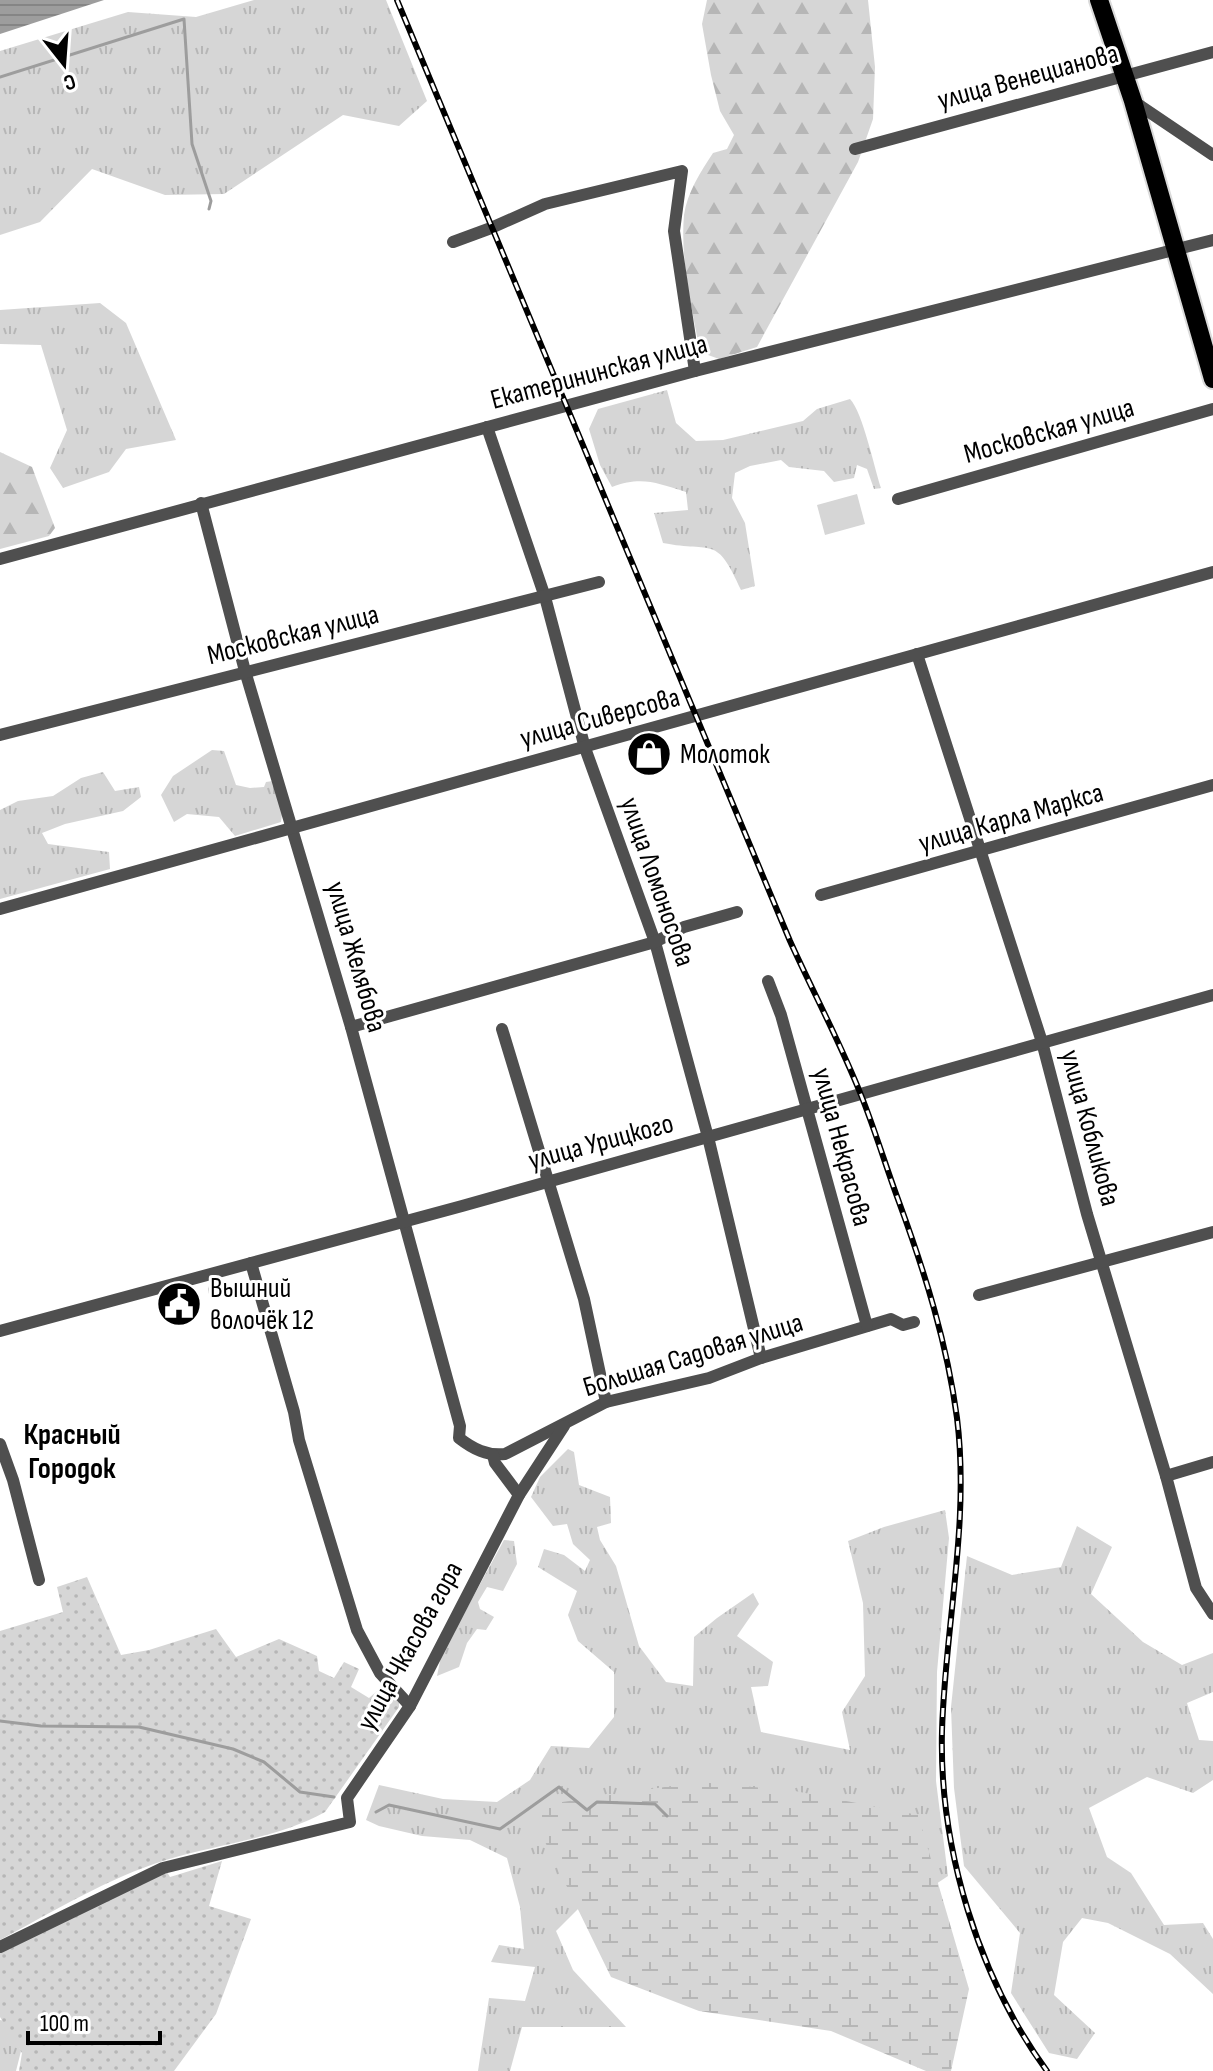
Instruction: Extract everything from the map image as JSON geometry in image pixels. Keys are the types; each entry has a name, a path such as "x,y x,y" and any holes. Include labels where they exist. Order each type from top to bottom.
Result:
{"highway":[{"path":"1099,0 1133,101 1213,379"}],"street":[{"name":"улица Венецианова","path":"855,149 1213,52"},
{"path":"1133,101 1213,155"},
{"path":"453,242 545,204 682,171 674,231 695,371"},
{"name":"Екатерининская улица","path":"0,559 695,371 1213,240"},
{"name":"Московская улица","path":"898,499 1213,409"},
{"name":"улица Ломоносова","path":"487,427 545,597 585,748 655,942 708,1137 761,1358"},
{"name":"улица Желябова","path":"201,503 245,671 351,1027 460,1426 459,1438 469,1446 493,1455"},
{"name":"улица Сиверсова","path":"0,909 1213,572"},
{"name":"Московская улица","path":"0,735 599,582"},
{"name":"улица Кобликова","path":"917,654 1042,1042 1196,1588 1213,1614"},
{"name":"улица Карла Маркса","path":"821,895 1213,785"},
{"path":"351,1027 655,942 684,927 737,912"},
{"name":"улица Некрасова","path":"768,981 781,1015 867,1326"},
{"name":"улица Урицкого","path":"0,1331 1213,995"},
{"path":"502,1029 584,1299 606,1402"},
{"path":"979,1295 1213,1232"},
{"path":"251,1263 294,1412 299,1440 357,1630 380,1673 410,1706"},
{"name":"Большая Садовая улица","path":"493,1455 516,1450 606,1402 709,1378 761,1358 891,1319 903,1325 914,1322"},
{"name":"улица Чкасова гора","path":"0,1947 163,1868 350,1822 347,1798 410,1706 519,1495 567,1422"},
{"path":"0,1444 13,1480 39,1580"},
{"path":"493,1455 495,1463 519,1495"},
{"path":"1166,1476 1213,1462"}],"green space":[{"path":"254,0 386,0 427,101 399,126 343,115 224,194 165,195 92,169 40,222 0,235 0,51 128,12 196,17"},
{"path":"707,0 868,0 875,67 873,119 858,162 757,347 719,359 700,352 683,232 691,190 713,153 727,149 734,135 720,111 711,75 702,24"},
{"path":"100,303 126,323 176,440 126,449 109,472 63,488 50,468 67,430 41,345 0,344 0,310"},
{"path":"667,390 676,423 696,441 723,440 803,421 817,409 850,399 864,428 881,488 874,489 867,469 857,465 854,478 834,482 824,471 789,467 781,460 750,466 735,473 732,498 745,523 755,586 741,590 719,553 712,549 663,543 654,513 688,510 686,492 641,481 612,487 600,465 589,429 598,409"},
{"path":"0,452 32,467 55,528 49,536 0,549"},
{"path":"857,494 865,524 825,535 817,505"},
{"path":"212,750 224,751 236,785 264,787 266,782 273,781 283,807 281,822 235,836 219,817 187,814 174,822 161,795 173,776"},
{"path":"103,772 115,791 139,787 141,797 123,811 65,824 42,833 48,844 109,852 110,869 0,899 0,810 18,801 53,796 81,778"},
{"path":"217,1281 226,1290 217,1299 208,1290"},
{"path":"568,1449 574,1452 579,1485 610,1497 611,1523 597,1527 600,1540 616,1566 639,1646 666,1682 693,1686 694,1637 753,1593 759,1604 737,1636 773,1662 768,1686 751,1687 761,1732 850,1750 842,1712 865,1676 863,1603 848,1541 945,1510 949,1538 937,1672 936,1781 948,1876 903,1906 618,1869 556,1931 573,1970 626,2027 522,2027 510,2071 478,2071 489,1998 525,2001 535,1967 491,1962 499,1945 524,1949 520,1907 507,1858 470,1840 422,1836 366,1820 379,1785 443,1799 497,1802 530,1780 551,1746 589,1748 614,1717 614,1672 578,1641 568,1615 577,1591 538,1567 544,1549 564,1555 585,1571 590,1560 573,1544 567,1524 553,1526 531,1497 540,1477"},
{"path":"1077,1526 1112,1547 1091,1594 1143,1642 1182,1665 1213,1653 1213,1692 1187,1703 1199,1740 1213,1741 1213,1780 1193,1793 1147,1777 1089,1808 1107,1857 1131,1873 1164,1925 1203,1923 1213,1939 1213,1994 1170,1954 1108,1923 1082,1918 1063,1942 1054,1995 1095,2033 1077,2059 1049,2053 1011,1993 1020,1933 964,1866 954,1788 951,1707 967,1556 1012,1575 1061,1567"},
{"path":"504,1540 514,1541 517,1564 503,1591 487,1587 478,1602 480,1609 494,1617 486,1630 477,1629 467,1643 459,1667 437,1676 441,1656"},
{"path":"87,1577 121,1655 149,1650 216,1629 236,1657 279,1639 317,1656 319,1671 334,1678 344,1662 359,1669 351,1687 369,1698 384,1685 399,1701 399,1707 325,1812 287,1829 144,1867 0,1940 0,1631 63,1612 57,1587"},
{"path":"699,1782 795,1791 918,1815 969,1989 951,2071 926,2071 831,2031 699,2011 611,1977 528,1807"},
{"path":"222,1861 209,1906 251,1919 216,2014 174,2071 19,2071 22,2053 0,2017 0,1952 167,1872 170,1877"},
{"path":"0,2020 5,2021 21,2051 16,2071 0,2071"}],"shaded area":[{"path":"0,0 104,0 0,34"}],"waterway":[{"path":"0,77 184,19 192,144 211,201 209,209"},
{"path":"0,1721 41,1726 139,1727 233,1749 264,1762 300,1792 334,1797"},
{"path":"376,1812 389,1805 500,1829 559,1787 587,1810 597,1802 655,1804 667,1816"}],"railway":[{"path":"397,0 790,941 853,1075 926,1282 947,1363 960,1457 959,1535 942,1731 947,1820 956,1865 983,1953 1001,1995 1047,2071"}],"place":[{"name":"Молоток","path":"649,754"},
{"name":"Вышний волочёк 12","path":"179,1304"}],"district":[{"name":"Красный Городок","path":"72,1452"}]}
